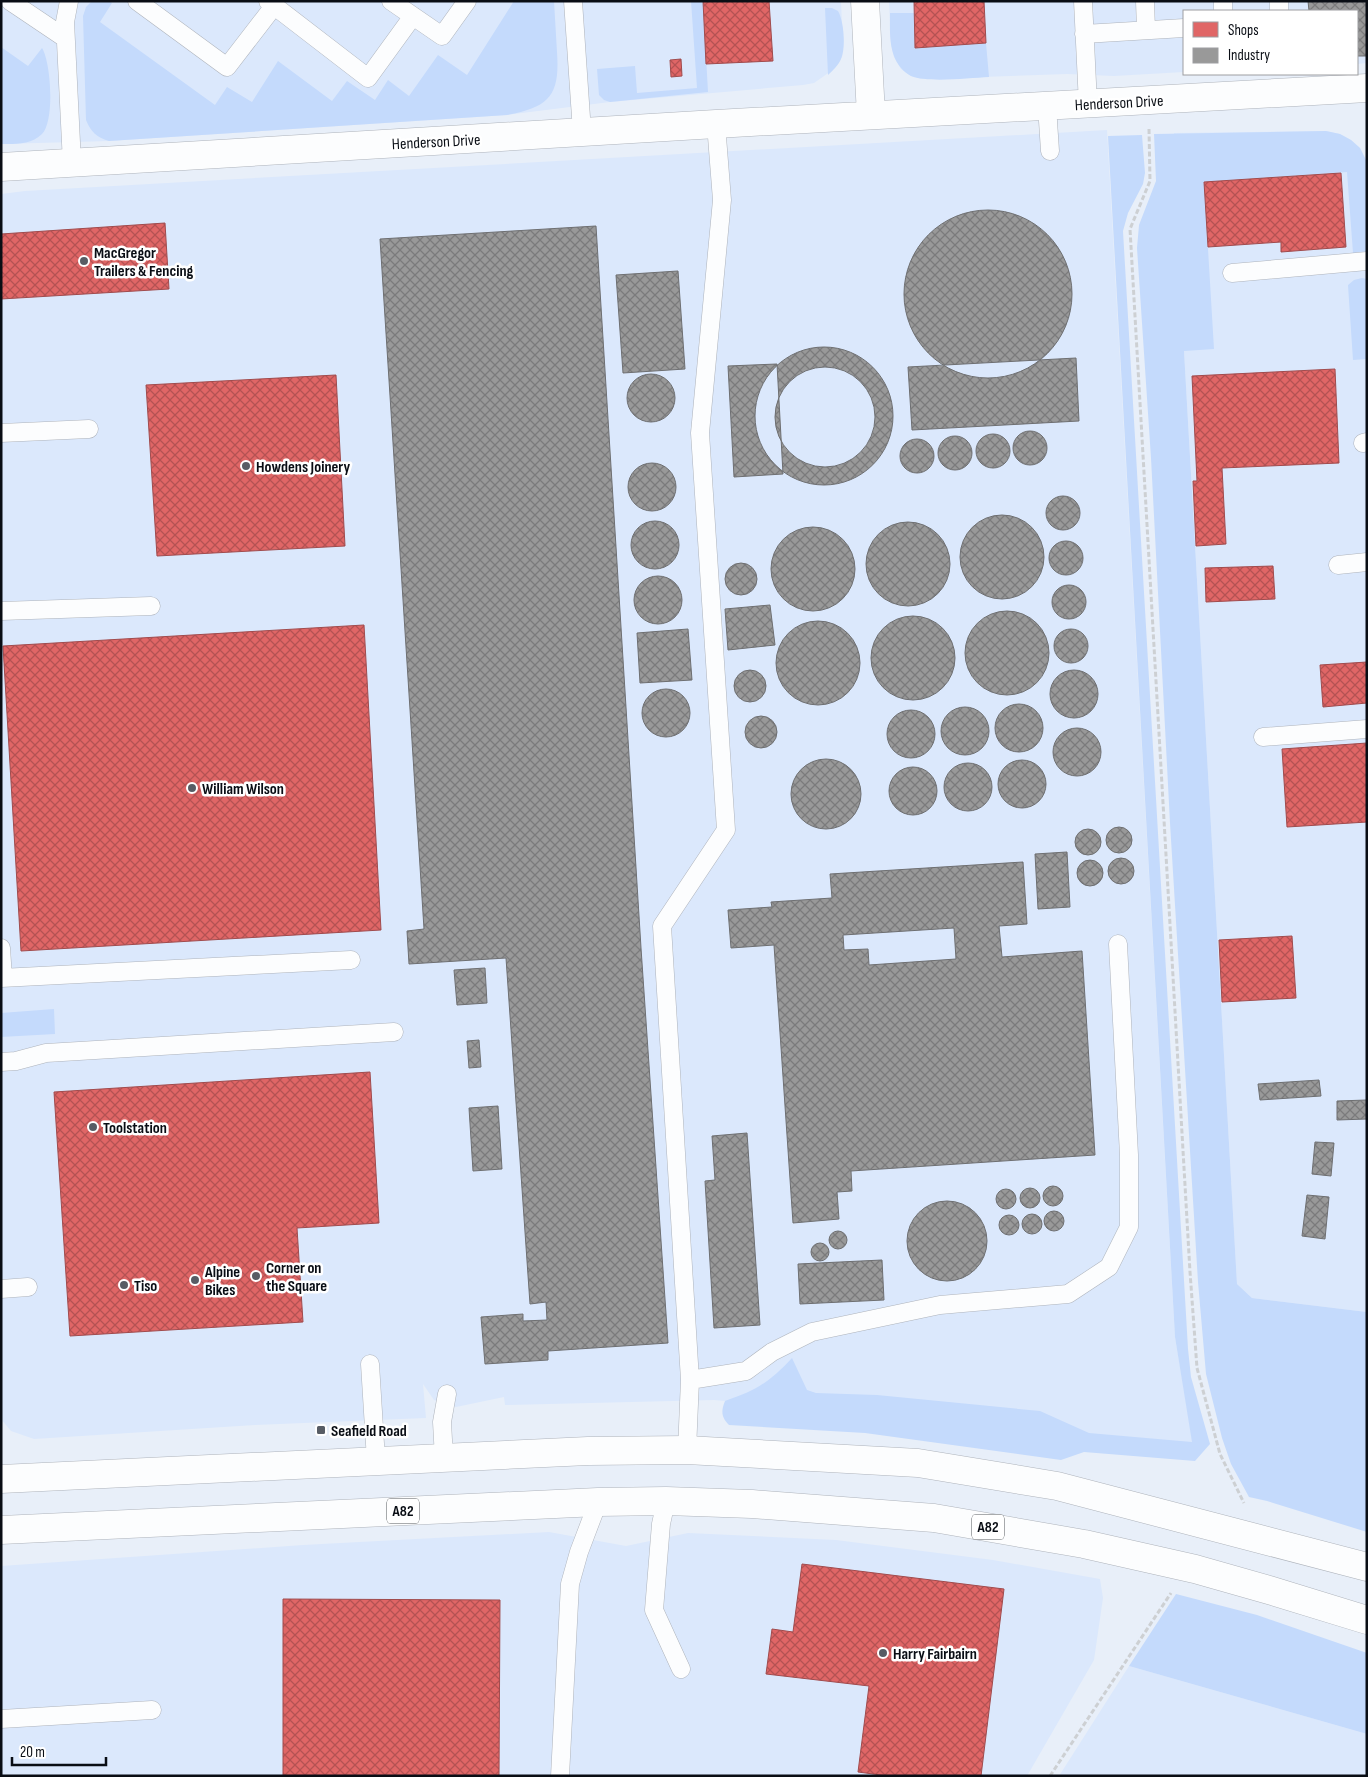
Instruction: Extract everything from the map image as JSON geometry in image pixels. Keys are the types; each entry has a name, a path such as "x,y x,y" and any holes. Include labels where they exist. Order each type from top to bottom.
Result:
{"main road":[{"path":"865,1 871,115"},
{"name":"Henderson Drive","path":"1,167 871,115 1367,88"},
{"path":"1,1478 588,1451 687,1450 918,1463 1058,1486 1367,1567"},
{"name":"A82","path":"1,1530 598,1502 666,1501 752,1504 934,1518 1084,1544 1195,1569 1367,1620"}],"lane":[{"path":"10,1 65,38"},
{"path":"69,1 65,22 65,38 72,163"},
{"path":"137,1 227,67 271,4 368,78 412,16"},
{"path":"391,1 442,36 466,1"},
{"path":"573,1 582,132"},
{"path":"1083,1 1088,104"},
{"path":"1146,1 1146,30"},
{"path":"1084,34 1183,28"},
{"path":"1048,106 1050,151"},
{"path":"687,1450 690,1380 662,926 726,830 700,433 722,200 716,124"},
{"path":"1232,273 1367,262"},
{"path":"1,433 89,429"},
{"path":"1338,565 1367,562"},
{"path":"1,611 151,606"},
{"path":"1262,736 1367,729"},
{"path":"690,1380 746,1371 772,1352 812,1332 940,1304 1068,1294 1109,1267 1129,1227 1129,1155 1118,944"},
{"path":"1,948 2,978 352,960"},
{"path":"1,1062 16,1061 46,1053 394,1032"},
{"path":"1,1289 28,1287"},
{"path":"370,1364 376,1460"},
{"path":"444,1458 442,1422 447,1394"},
{"path":"666,1501 661,1524 654,1610 681,1669"},
{"path":"560,1776 570,1584 579,1552 598,1502"},
{"path":"1,1719 152,1710"}],"path":[{"path":"1147,101 1150,182 1130,230 1190,1272 1197,1368 1220,1454 1245,1503"},
{"path":"1050,1776 1174,1588"}],"shaded area":[{"path":"1,1 841,1 843,48 842,57 834,69 814,83 803,85 610,102 507,115 109,141 1,144"},
{"path":"109,1 112,3 100,22 215,105 227,87 252,102 278,61 332,101 347,81 375,100 388,80 409,96 438,55 467,75 514,1 554,1 556,79 554,89 543,103 522,112 507,115 109,141 94,133 86,120 83,16 86,7 91,2"},
{"path":"691,1 703,1 708,92 610,102 604,100 599,95 597,69 635,66 637,93 697,88"},
{"path":"889,1 1367,1 1367,63 1358,64 1358,10 1183,10 1183,72 1114,76 1067,74 923,79 911,76 901,69 894,57 891,44"},
{"path":"825,8 832,8 838,11 844,35 841,59 828,75"},
{"path":"890,13 914,13 915,48 986,43 989,77 938,80 911,76 899,65 892,51"},
{"path":"1,47 28,66 42,48 45,55 50,91 49,117 42,134 28,142 1,144"},
{"path":"1107,130 1175,1337 1193,1443 714,1400 505,1405 504,1397 456,1407 434,1400 423,1384 426,1418 255,1425 34,1439 11,1431 1,1419 1,194 25,191"},
{"path":"1326,131 1340,134 1351,140 1360,148 1367,162 1367,1312 1252,1298 1237,1284 1184,351 1174,133"},
{"path":"1326,131 1340,134 1351,140 1360,148 1367,162 1367,251 1353,253 1347,172 1204,182 1214,349 1184,351 1237,1284 1252,1298 1367,1312 1367,1532 1249,1497 1231,1464 1222,1438 1206,1374 1198,1282 1170,823 1151,458 1137,248 1139,225 1156,181 1154,134"},
{"path":"1142,135 1145,173 1143,184 1128,213 1123,231 1188,1349 1191,1377 1210,1444 1195,1461 1084,1452 1061,1460 865,1433 729,1425 722,1414 725,1401 762,1385 792,1358 807,1390 816,1393 877,1395 1040,1411 1089,1433 1192,1442 1175,1337 1108,136"},
{"path":"1367,279 1367,359 1353,360 1348,285 1354,280"},
{"path":"54,1009 55,1034 1,1037 1,1013"},
{"path":"549,1532 626,1546 688,1533 836,1540 993,1560 1100,1579 1103,1598 1094,1660 1027,1776 1,1776 1,1566 303,1545"},
{"path":"1176,1594 1257,1615 1367,1653 1367,1734 1129,1666"},
{"path":"1129,1666 1367,1734 1367,1776 1059,1776"}],"building: Shops":[{"path":"703,1 769,1 773,61 706,64"},
{"path":"914,1 984,1 986,43 915,48"},
{"path":"681,59 682,76 671,77 670,60"},
{"path":"1341,173 1346,247 1281,252 1281,242 1208,247 1204,182"},
{"name":"MacGregor Trailers & Fencing","path":"165,223 169,289 1,299 1,234"},
{"path":"1335,369 1339,463 1222,468 1226,544 1196,546 1193,481 1197,481 1192,376"},
{"name":"Howdens Joinery","path":"336,375 345,546 157,556 146,385"},
{"path":"1273,566 1275,599 1206,602 1205,568"},
{"name":"William Wilson","path":"364,625 381,930 21,951 3,646"},
{"path":"1367,662 1367,703 1323,707 1320,665"},
{"path":"1367,743 1367,822 1287,827 1282,749"},
{"path":"1292,936 1296,998 1222,1002 1219,940"},
{"path":"370,1072 379,1223 297,1228 303,1322 70,1336 54,1092"},
{"name":"Harry Fairbairn","path":"802,1564 1004,1589 981,1776 888,1776 858,1772 869,1686 766,1674 772,1629 793,1632"},
{"path":"283,1599 500,1600 499,1776 283,1776"}],"building: Industry":[{"path":"1308,1 1367,1 1367,56 1358,56 1358,10 1309,10"},
{"path":"996,210 1020,216 1048,234 1066,262 1071,278 1071,310 1066,326 1048,354 1035,364 1012,375 980,378 964,375 948,368 934,359 923,348 907,318 904,286 907,270 914,254 923,240 934,229 964,213"},
{"path":"596,226 641,948 668,1343 548,1351 548,1360 485,1364 481,1317 523,1314 523,1321 547,1320 546,1302 530,1304 506,958 409,964 407,931 424,929 380,239"},
{"path":"678,271 685,369 623,373 616,275"},
{"path":"824,347 838,348 851,352 863,358 873,367 882,377 888,389 892,402 892,430 888,443 882,455 873,465 863,474 851,480 838,484 824,485 810,484 797,480 785,474 775,465 766,455 760,443 756,430 755,416 756,402 760,389 766,377 775,367 785,358 797,352 810,348"},
{"path":"1076,358 1079,421 912,430 908,367"},
{"path":"777,364 783,474 734,477 728,366"},
{"path":"825,367 844,371 860,382 871,398 875,417 871,436 860,452 844,463 825,467 806,463 790,452 779,436 775,417 779,398 790,382 806,371"},
{"path":"646,374 656,374 668,381 675,393 675,403 668,415 656,422 646,422 638,418 631,411 627,403 627,393 631,385 638,378"},
{"path":"1030,431 1042,436 1047,448 1042,460 1030,465 1018,460 1013,448 1018,436"},
{"path":"993,434 1005,439 1010,451 1005,463 993,468 981,463 976,451 981,439"},
{"path":"955,436 967,441 972,453 967,465 955,470 943,465 938,453 943,441"},
{"path":"917,439 929,444 934,456 929,468 917,473 905,468 900,456 905,444"},
{"path":"647,463 657,463 669,470 676,482 676,492 669,504 657,511 647,511 639,507 632,500 628,492 628,482 632,474 639,467"},
{"path":"1063,496 1075,501 1080,513 1075,525 1063,530 1051,525 1046,513 1051,501"},
{"path":"1002,515 1018,518 1032,527 1041,541 1044,557 1041,573 1032,587 1018,596 1002,599 986,596 972,587 963,573 960,557 963,541 972,527 986,518"},
{"path":"650,521 660,521 672,528 679,540 679,550 672,562 660,569 650,569 642,565 635,558 631,550 631,540 635,532 642,525"},
{"path":"908,522 924,525 938,534 947,548 950,564 947,580 938,594 924,603 908,606 892,603 878,594 869,580 866,564 869,548 878,534 892,525"},
{"path":"813,527 829,530 843,539 852,553 855,569 852,585 843,599 829,608 813,611 797,608 783,599 774,585 771,569 774,553 783,539 797,530"},
{"path":"1066,541 1078,546 1083,558 1078,570 1066,575 1054,570 1049,558 1054,546"},
{"path":"741,563 753,567 757,579 753,591 741,595 729,591 725,579 729,567"},
{"path":"653,576 663,576 675,583 682,595 682,605 675,617 663,624 653,624 645,620 638,613 634,605 634,595 638,587 645,580"},
{"path":"1069,585 1081,590 1086,602 1081,614 1069,619 1057,614 1052,602 1057,590"},
{"path":"770,605 775,645 728,650 725,609"},
{"path":"1007,611 1023,614 1037,623 1046,637 1049,653 1046,669 1037,683 1023,692 1007,695 991,692 977,683 968,669 965,653 968,637 977,623 991,614"},
{"path":"913,616 929,619 943,628 952,642 955,658 952,674 943,688 929,697 913,700 897,697 883,688 874,674 871,658 874,642 883,628 897,619"},
{"path":"818,621 834,624 848,633 857,647 860,663 857,679 848,693 834,702 818,705 802,702 788,693 779,679 776,663 779,647 788,633 802,624"},
{"path":"688,629 692,680 640,683 637,633"},
{"path":"1071,629 1083,634 1088,646 1083,658 1071,663 1059,658 1054,646 1059,634"},
{"path":"750,670 762,674 766,686 762,698 750,702 738,698 734,686 738,674"},
{"path":"1074,670 1083,672 1091,677 1096,685 1098,694 1096,703 1091,711 1083,716 1074,718 1065,716 1057,711 1052,703 1050,694 1052,685 1057,677 1065,672"},
{"path":"661,689 671,689 683,696 690,708 690,718 683,730 671,737 661,737 653,733 646,726 642,718 642,708 646,700 653,693"},
{"path":"1019,704 1028,706 1036,711 1041,719 1043,728 1041,737 1036,745 1028,750 1019,752 1010,750 1002,745 997,737 995,728 997,719 1002,711 1010,706"},
{"path":"965,707 974,709 982,714 987,722 989,731 987,740 982,748 974,753 965,755 956,753 948,748 943,740 941,731 943,722 948,714 956,709"},
{"path":"906,710 916,710 928,717 935,729 935,739 928,751 916,758 906,758 898,754 891,747 887,739 887,729 891,721 898,714"},
{"path":"761,716 773,720 777,732 773,744 761,748 749,744 745,732 749,720"},
{"path":"1077,728 1086,730 1094,735 1099,743 1101,752 1099,761 1094,769 1086,774 1077,776 1068,774 1060,769 1055,761 1053,752 1055,743 1060,735 1068,730"},
{"path":"826,759 839,762 851,769 858,781 861,794 858,807 851,819 839,826 826,829 813,826 801,819 794,807 791,794 794,781 801,769 813,762"},
{"path":"1022,760 1031,762 1039,767 1044,775 1046,784 1044,793 1039,801 1031,806 1022,808 1013,806 1005,801 1000,793 998,784 1000,775 1005,767 1013,762"},
{"path":"968,763 977,765 985,770 990,778 992,787 990,796 985,804 977,809 968,811 959,809 951,804 946,796 944,787 946,778 951,770 959,765"},
{"path":"913,767 922,769 930,774 935,782 937,791 935,800 930,808 922,813 913,815 904,813 896,808 891,800 889,791 891,782 896,774 904,769"},
{"path":"1119,827 1128,831 1132,840 1128,849 1119,853 1110,849 1106,840 1110,831"},
{"path":"1088,829 1097,833 1101,842 1097,851 1088,855 1079,851 1075,842 1079,833"},
{"path":"1067,852 1070,907 1038,909 1035,854"},
{"path":"1121,858 1130,862 1134,871 1130,880 1121,884 1112,880 1108,871 1112,862"},
{"path":"1090,860 1099,864 1103,873 1099,882 1090,886 1081,882 1077,873 1081,864"},
{"path":"1023,862 1027,924 999,926 1002,957 1082,951 1095,1155 851,1171 852,1191 837,1192 839,1219 793,1223 774,945 731,948 728,910 772,907 771,902 832,898 830,874","holes":["954,928 956,959 869,965 868,949 844,950 843,935"]},
{"path":"485,968 487,1003 457,1005 454,970"},
{"path":"479,1040 481,1067 469,1068 467,1041"},
{"path":"1319,1080 1321,1096 1260,1100 1258,1084"},
{"path":"1367,1100 1367,1119 1337,1120 1337,1101"},
{"path":"498,1106 502,1169 473,1171 469,1108"},
{"path":"747,1133 760,1325 714,1328 705,1181 715,1180 712,1136"},
{"path":"1315,1142 1334,1143 1331,1176 1312,1174"},
{"path":"1053,1186 1060,1189 1063,1196 1060,1203 1053,1206 1046,1203 1043,1196 1046,1189"},
{"path":"1030,1188 1037,1191 1040,1198 1037,1205 1030,1208 1023,1205 1020,1198 1023,1191"},
{"path":"1006,1189 1013,1192 1016,1199 1013,1206 1006,1209 999,1206 996,1199 999,1192"},
{"path":"1307,1195 1329,1197 1325,1239 1302,1236"},
{"path":"947,1201 962,1204 975,1213 984,1226 987,1241 984,1256 975,1269 962,1278 947,1281 932,1278 919,1269 910,1256 907,1241 910,1226 919,1213 932,1204"},
{"path":"1054,1211 1061,1214 1064,1221 1061,1228 1054,1231 1047,1228 1044,1221 1047,1214"},
{"path":"1032,1214 1039,1217 1042,1224 1039,1231 1032,1234 1025,1231 1022,1224 1025,1217"},
{"path":"1009,1215 1016,1218 1019,1225 1016,1232 1009,1235 1002,1232 999,1225 1002,1218"},
{"path":"838,1231 844,1234 847,1240 844,1246 838,1249 832,1246 829,1240 832,1234"},
{"path":"820,1243 826,1246 829,1252 826,1258 820,1261 814,1258 811,1252 814,1246"},
{"path":"882,1260 884,1300 800,1304 798,1264"}],"place":[{"name":"MacGregor Trailers & Fencing","path":"84,261"},
{"name":"Howdens Joinery","path":"246,466"},
{"name":"William Wilson","path":"192,788"},
{"name":"Toolstation","path":"93,1127"},
{"name":"Corner on the Square","path":"256,1276"},
{"name":"Alpine Bikes","path":"195,1280"},
{"name":"Tiso","path":"124,1285"},
{"name":"Seafield Road","path":"321,1430"},
{"name":"Harry Fairbairn","path":"883,1653"}]}
